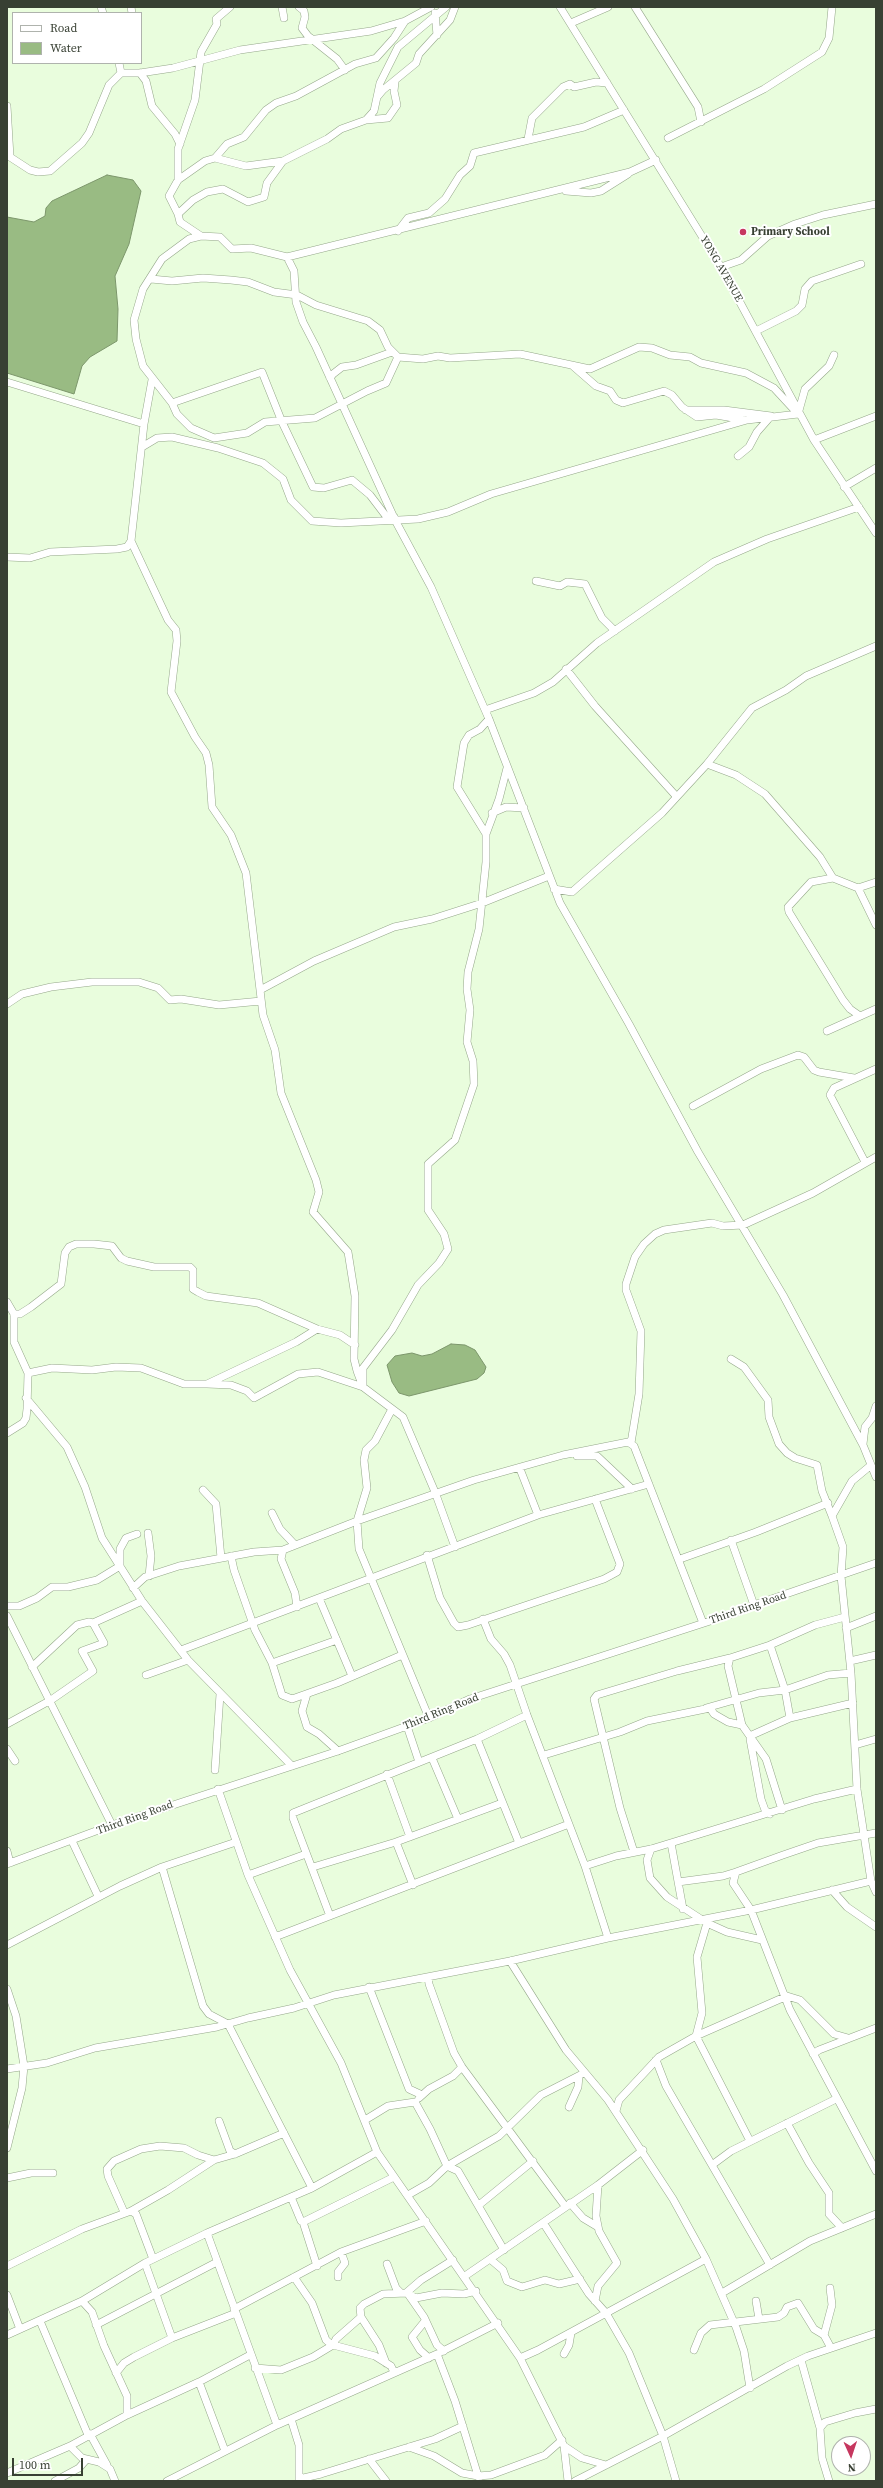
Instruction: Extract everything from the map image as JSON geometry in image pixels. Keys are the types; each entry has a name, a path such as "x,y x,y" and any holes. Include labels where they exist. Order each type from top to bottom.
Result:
{"street":[{"path":"201,236 180,222 178,214 169,196 178,180 180,144 195,100 199,61 205,45 217,24 216,19 230,7"},
{"path":"282,7 284,18"},
{"path":"299,7 304,11 305,17 302,28 337,59 345,70"},
{"path":"7,106 8,151 10,157 30,170 38,172 50,171 82,143 94,122 109,85 121,73 140,73 199,61 240,50 371,31 404,21 431,7"},
{"path":"434,7 437,35"},
{"path":"366,120 374,111 380,83 398,47 446,7"},
{"path":"376,100 383,90 395,82 416,63 419,54 450,20 455,7"},
{"name":"YONG AVENUE","path":"560,7 721,267 756,331 798,414 844,487 876,533"},
{"path":"571,23 608,7"},
{"path":"635,7 698,107 701,122"},
{"path":"668,138 701,122 714,113 764,89 822,52 829,38 832,7"},
{"path":"178,180 205,162 215,158 227,144 244,136 266,110 276,103 296,96 345,70 380,55 404,21"},
{"path":"119,64 121,73"},
{"path":"140,73 146,81 152,106 175,134 180,144"},
{"path":"215,158 246,166 283,161 327,139 341,129 366,120 388,118 398,105 394,91 395,82"},
{"path":"528,139 532,118 562,87 570,84 574,87 596,82 607,83"},
{"path":"698,107 714,113"},
{"path":"398,231 408,218 429,213 448,195 460,175 470,166 474,152 584,127 624,110"},
{"path":"555,192 591,193 601,191 630,172 656,160"},
{"path":"178,214 193,200 208,192 223,189 248,202 264,197 267,184 283,161"},
{"path":"398,357 386,383 367,391 341,406 315,418 282,422 266,422 247,433 214,438 191,428 177,414 172,403 152,380 143,366 136,339 134,320 143,289 151,279 162,259 189,239 201,236 220,238 232,249 250,248 287,258 312,250 398,231 630,172"},
{"path":"721,267 741,260 768,236 795,224 823,215 876,204"},
{"path":"287,258 294,271 297,295 296,302 303,322 394,519 431,587 489,719 560,903 629,1024 698,1152 783,1295 863,1445 870,1466 876,1477"},
{"path":"756,331 796,311 802,305 805,288 812,281 861,264"},
{"path":"151,279 172,281 203,278 231,280 248,282 265,290 297,295 316,305 368,321 380,330 392,352 398,357 423,359 438,356 450,358 520,354 590,369 639,346 652,348 670,356 690,357 701,363 746,373 774,388 798,414"},
{"path":"330,378 342,367 356,365 392,352"},
{"path":"798,414 805,389 829,366 834,355"},
{"path":"570,364 596,386 610,391 616,400 623,403 664,391 672,395 686,410 697,417 716,416 747,420"},
{"path":"172,403 262,372 282,422 313,486 324,488 352,480 370,496 386,516 394,519"},
{"path":"7,557 17,556 30,558 50,552 117,550 127,547 131,540 144,424 152,380"},
{"path":"7,382 144,424"},
{"path":"686,410 724,410 771,416"},
{"path":"142,447 157,438 172,437 218,448 263,463 283,479 291,500 312,521 341,523 394,519 418,519 448,512 491,494 747,420 798,414"},
{"path":"738,456 749,448 757,432 771,416"},
{"path":"814,440 876,416"},
{"path":"844,487 876,468"},
{"path":"485,710 534,693 552,682 582,654 714,562 767,539 859,507"},
{"path":"131,540 168,620 176,630 177,641 171,692 208,758 212,807 231,835 246,873 251,926 262,990 263,1015 275,1050 281,1093 316,1180 318,1192 313,1212 348,1252 355,1296 354,1359 363,1387"},
{"path":"536,581 560,586 567,582 585,584 602,618 615,631"},
{"path":"554,889 572,892 662,813 707,764 752,708 786,690 806,676 876,646"},
{"path":"566,669 595,706 676,796"},
{"path":"486,834 457,787 464,743 469,735 480,729 489,719"},
{"path":"707,764 736,775 765,794 820,857 833,878"},
{"path":"363,1387 362,1368 392,1330 418,1285 439,1263 448,1249 444,1234 428,1210 428,1164 456,1140 474,1084 473,1061 467,1042 470,1010 467,989 468,972 480,929 486,834 492,813 500,799 507,768"},
{"path":"492,813 506,807 524,808"},
{"path":"262,990 314,961 394,927 432,919 482,903 549,876"},
{"path":"860,1016 850,1009 843,1000 789,912 788,907 812,882 833,878 858,888 876,882"},
{"path":"858,888 876,925"},
{"path":"7,1004 22,994 51,987 92,982 139,982 158,988 170,1000 181,999 219,1005 262,1000"},
{"path":"827,1031 876,1009"},
{"path":"693,1106 761,1069 798,1055 804,1057 819,1072 854,1078"},
{"path":"865,1162 830,1095 834,1088 876,1069"},
{"path":"703,1623 680,1559 631,1443 639,1394 641,1331 626,1290 635,1257 644,1244 654,1234 664,1230 712,1223 723,1226 743,1226 813,1193 876,1157"},
{"path":"14,1314 20,1314 61,1284 65,1253 69,1247 76,1244 94,1244 112,1246 121,1258 127,1261 154,1267 190,1267 193,1270 193,1289 206,1296 258,1303 318,1329 340,1335 355,1345"},
{"path":"7,1302 14,1314 14,1342 28,1373 26,1418 23,1423 7,1432"},
{"path":"207,1384 296,1342 318,1329"},
{"path":"731,1358 744,1367 768,1400 769,1417 779,1444 787,1454 817,1465 822,1492 828,1503 843,1547 841,1576 851,1673 857,1789 872,1881 876,1892"},
{"path":"28,1373 52,1368 92,1370 116,1367 141,1368 184,1384 231,1385 247,1391 254,1398 298,1374 318,1372 363,1387 404,1417 435,1492 455,1547"},
{"path":"26,1398 67,1447 85,1487 102,1538 133,1588 164,1632 182,1650 188,1660 220,1694 292,1766"},
{"path":"863,1445 866,1427 874,1416 876,1406"},
{"path":"392,1409 375,1441 366,1450 364,1460 367,1488 357,1521 359,1549 370,1579 429,1718"},
{"path":"133,1588 149,1576 179,1566 231,1556 283,1550 435,1492 563,1456 631,1443"},
{"path":"563,1456 597,1456 632,1488"},
{"path":"832,1516 852,1481 870,1466"},
{"path":"520,1468 538,1515"},
{"path":"182,1650 370,1579 428,1555 455,1547 538,1515 649,1484"},
{"path":"203,1490 216,1504 221,1558"},
{"path":"428,1555 440,1598 454,1623 458,1627 604,1579 617,1572 620,1564 595,1498"},
{"path":"680,1559 756,1532 828,1503"},
{"path":"272,1513 280,1529 295,1545"},
{"path":"148,1533 151,1556 149,1576"},
{"path":"120,1566 120,1550 126,1538 136,1534"},
{"path":"731,1540 754,1605"},
{"path":"283,1550 281,1559 296,1593 297,1607"},
{"path":"231,1556 234,1570 254,1623 272,1663 282,1695 292,1699 402,1655"},
{"name":"Third Ring Road","path":"8,1864 112,1825 218,1789 338,1751 429,1718 470,1699 516,1683 738,1612 754,1605 876,1563"},
{"path":"7,1606 19,1606 37,1598 52,1587 68,1587 97,1580 120,1566"},
{"path":"319,1598 352,1676"},
{"path":"32,1667 77,1625 89,1622 93,1624 142,1601"},
{"path":"7,1616 32,1667 51,1700 112,1825"},
{"path":"846,1628 876,1616"},
{"path":"634,1852 593,1703 597,1695 730,1658 770,1645 815,1625 845,1617"},
{"path":"484,1619 491,1639 510,1664 527,1715 544,1755 585,1866 608,1938"},
{"path":"7,1724 51,1700 93,1670 82,1651 104,1643 93,1624"},
{"path":"272,1663 336,1640"},
{"path":"770,1645 785,1690 790,1718"},
{"path":"850,1661 876,1655"},
{"path":"730,1658 728,1666 742,1725 766,1758 782,1810"},
{"path":"146,1675 188,1660"},
{"path":"720,1660 728,1666"},
{"path":"544,1755 647,1721 687,1714 736,1701 759,1693 785,1690 828,1675 851,1673"},
{"path":"215,1770 220,1694"},
{"path":"307,1694 302,1712 307,1726 319,1734 338,1751"},
{"path":"770,1814 765,1810 761,1799 750,1738 752,1734 790,1718 853,1703"},
{"path":"705,1708 710,1708 714,1714 728,1722 742,1725"},
{"path":"330,1916 313,1867 306,1854 293,1818 293,1813 387,1774 477,1740 527,1715"},
{"path":"407,1726 419,1762"},
{"path":"855,1744 876,1739"},
{"path":"477,1740 519,1843"},
{"path":"7,1749 15,1761"},
{"path":"432,1758 458,1818"},
{"path":"387,1774 410,1836"},
{"path":"218,1789 248,1875 275,1937 308,2004 341,2063 377,2152 476,2291 520,2358 563,2443 568,2481"},
{"path":"585,1866 634,1852 651,1849 770,1814 814,1799 857,1789"},
{"path":"313,1867 396,1842 502,1803"},
{"path":"275,1937 569,1824"},
{"path":"678,1882 723,1876 818,1843 876,1833"},
{"path":"72,1841 98,1896"},
{"path":"7,1945 98,1896 162,1867 236,1842"},
{"path":"396,1842 413,1885"},
{"path":"671,1843 682,1909"},
{"path":"651,1849 648,1860 650,1878 656,1886 682,1909 704,1922 727,1932 762,1940"},
{"path":"7,1851 8,1864"},
{"path":"248,1875 306,1854"},
{"path":"162,1867 199,1996 209,2014 228,2024 312,2188"},
{"path":"736,1872 733,1883 751,1910 786,1997 836,2099 876,2171"},
{"path":"7,2068 69,2058 95,2048 228,2024 308,2004 318,1998 369,1987 510,1961 608,1938 704,1922 872,1881"},
{"path":"832,1890 847,1907 876,1927"},
{"path":"704,1922 697,1957 702,2013 696,2036 750,2141"},
{"path":"510,1961 581,2075 616,2110 673,2199 706,2259 734,2322 744,2351 750,2388"},
{"path":"428,1977 429,1984 454,2053 462,2067 506,2128 568,2204 583,2218 598,2227"},
{"path":"369,1987 409,2089 422,2095"},
{"path":"7,1989 16,2016 24,2066 13,2127 7,2148"},
{"path":"616,2110 619,2100 656,2060 676,2046 786,1997 800,2000 834,2034 848,2038"},
{"path":"813,2054 848,2038 875,2029"},
{"path":"656,2060 666,2086 770,2265"},
{"path":"365,2120 388,2106 402,2102 414,2102 422,2095 453,2076 462,2067"},
{"path":"568,2107 578,2087 581,2075"},
{"path":"408,2195 429,2183 446,2166 499,2136 541,2095 560,2083 581,2075"},
{"path":"712,2165 731,2151 836,2099"},
{"path":"414,2102 430,2129 446,2166 458,2171 504,2250"},
{"path":"219,2120 230,2151 235,2154"},
{"path":"787,2123 809,2163 829,2193 829,2214 842,2228"},
{"path":"7,2266 44,2247 127,2212 168,2190 214,2160 235,2154 284,2133"},
{"path":"153,2259 136,2214 127,2212 108,2176 107,2169 114,2161 141,2149 160,2146 184,2148 198,2156 214,2160"},
{"path":"465,2276 544,2224 568,2204 598,2185 643,2150"},
{"path":"7,2335 82,2302 145,2263 206,2233 312,2188 377,2152"},
{"path":"479,2205 533,2161"},
{"path":"7,2178 31,2172 53,2173"},
{"path":"303,2222 394,2177"},
{"path":"595,2301 598,2286 617,2263 598,2227 596,2216 598,2185"},
{"path":"291,2197 300,2221 303,2222 317,2266"},
{"path":"722,2293 810,2241 876,2214"},
{"path":"116,2373 124,2363 172,2338 235,2311 341,2252 426,2221"},
{"path":"544,2224 595,2301 606,2313 629,2352 663,2436 676,2481"},
{"path":"206,2233 277,2425"},
{"path":"338,2277 338,2272 345,2263 341,2252"},
{"path":"490,2259 503,2270 507,2281 522,2287 544,2280 559,2284 580,2279"},
{"path":"520,2358 571,2333 706,2259"},
{"path":"394,2372 386,2363 379,2345 361,2317 360,2308 364,2304 383,2294 404,2293 421,2280 453,2260"},
{"path":"96,2325 217,2262"},
{"path":"145,2263 172,2338"},
{"path":"387,2264 396,2288 416,2298 442,2293 464,2294 476,2291"},
{"path":"294,2278 312,2304 326,2340 332,2345 357,2349 386,2363"},
{"path":"824,2335 832,2305 830,2288"},
{"path":"404,2293 426,2321 437,2345 444,2351"},
{"path":"7,2295 20,2329"},
{"path":"756,2301 759,2319"},
{"path":"82,2302 92,2312 116,2373 128,2396 127,2415"},
{"path":"694,2350 701,2333 710,2325 778,2317 784,2313 787,2307 798,2303 814,2329 824,2335 831,2348"},
{"path":"255,2368 281,2370 313,2357 332,2345 336,2339 361,2317"},
{"path":"40,2321 89,2434 110,2468 115,2481"},
{"path":"426,2321 412,2337 420,2350 428,2358"},
{"path":"167,2481 277,2425 444,2351 498,2323"},
{"path":"564,2354 569,2345 571,2333"},
{"path":"575,2481 663,2436 801,2360 876,2333"},
{"path":"437,2354 463,2426 478,2479"},
{"path":"7,2473 70,2446 89,2434 199,2382 250,2355"},
{"path":"801,2360 820,2428 822,2458 829,2481"},
{"path":"199,2382 225,2451"},
{"path":"820,2428 825,2422 854,2413 876,2409"},
{"path":"291,2419 298,2445 299,2480 435,2439 463,2426"},
{"path":"563,2443 582,2458 606,2465"},
{"path":"409,2447 434,2456 462,2473 478,2479 544,2455 563,2443"},
{"path":"70,2446 86,2460 100,2462 110,2468"},
{"path":"369,2459 386,2481"},
{"path":"55,2481 78,2468 86,2460"}],"water":[{"path":"107,175 133,180 141,191 129,244 115,276 118,309 117,341 90,357 82,366 74,394 7,373 7,217 34,222 45,216 46,208 52,201"},
{"path":"451,1344 465,1345 475,1350 486,1367 484,1373 477,1379 409,1396 399,1393 392,1382 387,1365 395,1356 412,1353 422,1356 432,1354"}],"place":[{"name":"Primary School","path":"743,232"}]}
